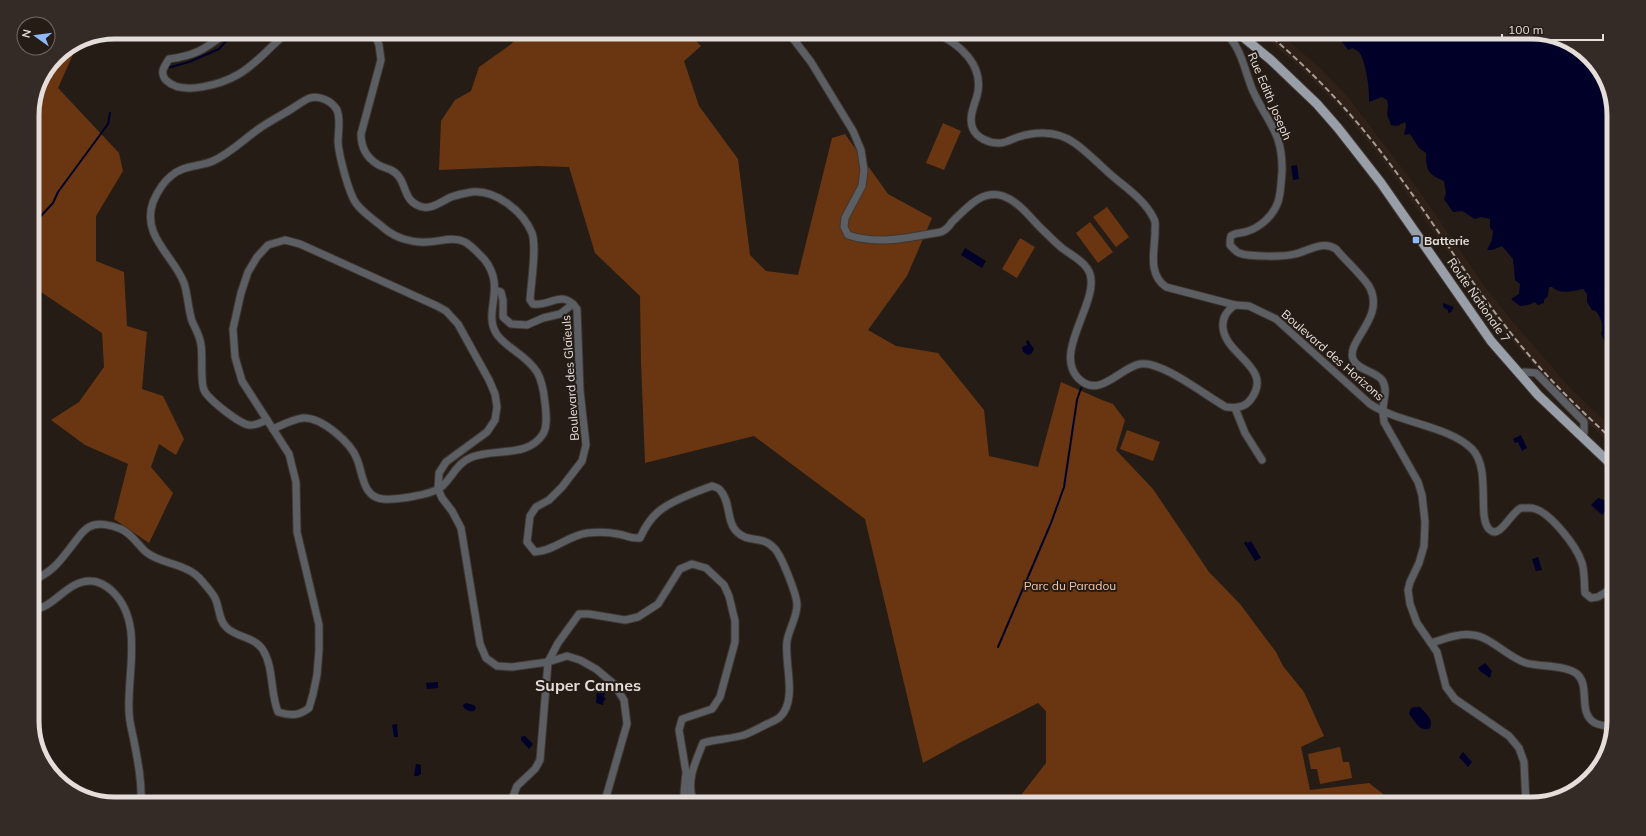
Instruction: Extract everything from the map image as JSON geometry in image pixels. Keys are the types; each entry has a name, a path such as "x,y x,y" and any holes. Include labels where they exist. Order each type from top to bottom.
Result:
{"main road":[{"name":"Route Nationale 7","path":"1245,39 1317,104 1338,128 1381,183 1491,341 1538,395 1607,460"},
{"name":"Route Nationale 7","path":"1251,39 1320,101 1345,130 1443,259 1496,337 1524,372 1542,392 1607,455"}],"street":[{"path":"218,39 204,50 181,58 169,59 163,71 164,79 171,85 183,89 194,89 238,75 253,65 279,39"},
{"name":"Boulevard des Glaïeuls","path":"377,39 380,46 381,60 360,134 361,143 365,153 377,164 392,171 400,177 407,197 417,206 430,208 451,197 472,192 491,195 509,204 522,218 532,233 534,248 530,300 533,304 539,305 555,299 565,299 570,301 577,309 580,391 586,445 582,461 562,487 549,500 536,507 530,516 527,542 535,552 543,552 574,536 589,533 619,534 633,538 640,538 644,529 658,511 694,492 712,486 720,490 725,498 732,524 736,532 746,538 766,541 776,550 792,587 797,606 788,640 789,690 787,708 779,718 745,734 703,743 692,773 690,788 692,797"},
{"path":"793,39 818,75 853,131 861,150 864,170 862,186 845,218 844,227 848,235 861,239 874,240 906,238 943,231 978,198 990,195 1003,196 1024,209 1042,230 1085,265 1090,274 1091,284 1087,302 1072,346 1071,362 1073,373 1079,380 1094,386 1107,383 1140,364 1153,365 1167,371 1226,407 1235,408 1241,406 1249,402 1255,393 1258,384 1255,372 1224,336 1223,322 1226,312 1235,305"},
{"name":"Boulevard des Horizons","path":"946,39 956,45 975,66 979,78 978,94 971,116 973,129 985,141 999,144 1026,135 1045,133 1060,135 1075,143 1145,205 1156,221 1153,258 1156,276 1159,282 1166,287 1235,305 1249,306 1276,319 1370,404 1382,412 1455,436 1472,449 1479,460 1483,480 1484,516 1486,526 1490,531 1500,531 1511,516 1521,508 1531,507 1539,510 1548,515 1574,547 1582,561 1584,569 1585,593 1591,598 1598,597 1607,591"},
{"name":"Rue Edith Joseph","path":"1230,39 1237,46 1253,91 1278,138 1281,149 1282,166 1281,186 1278,201 1272,214 1258,226 1247,231 1233,234 1230,237 1230,245 1239,253 1254,256 1294,255 1324,244 1336,249 1369,288 1374,301 1370,317 1352,352 1353,359 1359,366 1381,379 1385,388 1385,398 1382,412"},
{"path":"267,420 259,424 250,425 239,421 211,399 203,389 202,348 199,334 192,320 184,283 173,263 161,250 153,231 151,217 152,205 159,190 171,176 187,167 208,164 226,155 259,128 312,97 323,99 331,103 338,111 338,144 349,189 355,203 391,234 408,241 426,242 447,239 463,241 477,251 488,265 494,278 496,290 492,322 494,330 501,340 531,363 541,378 546,415 544,432 534,444 521,450 495,452 471,457 461,463 438,489 395,498 380,499 371,494 364,484 356,456 344,440 329,428 314,420 302,418 273,429"},
{"path":"39,578 46,575 54,568 89,527 104,524 121,529 132,536 146,552 162,560 185,568 200,579 215,598 219,616 227,628 252,640 262,648 268,659 271,686 278,712 287,715 296,715 304,712 308,708 316,682 319,650 319,625 296,532 296,482 289,454 242,381 235,357 233,329 241,293 248,272 257,257 268,245 285,240 300,244 446,311 458,324 489,380 495,394 497,408 495,420 487,432 450,458 439,473 438,489 461,528 480,644 486,658 497,666 512,667 548,662 567,656 580,660 596,669 614,684 624,700 627,724 606,797"},
{"path":"496,290 501,292 503,300 503,317 511,324 527,325 543,318 560,314 573,304"},
{"path":"1524,372 1536,373 1584,422 1584,433"},
{"path":"1235,408 1245,434 1262,460"},
{"path":"1382,412 1384,422 1418,482 1422,495 1425,522 1424,546 1408,590 1410,604 1417,624 1438,652 1446,687 1455,699 1509,736 1519,748 1524,762 1526,797"},
{"path":"512,797 516,786 535,769 540,760 548,662 558,643 579,614 589,614 625,620 638,617 658,604 680,569 692,564 706,568 724,584 729,596 735,621 735,642 720,697 712,709 682,719 679,730 686,772 684,793 692,797"},
{"path":"39,609 56,600 69,588 78,583 91,580 105,585 123,604 130,622 132,637 129,712 142,784 141,797"},
{"path":"1432,643 1450,637 1473,635 1484,638 1511,656 1525,663 1574,672 1582,680 1586,710 1589,717 1595,723 1607,727"}],"shaded area":[{"path":"1267,39 1286,39 1319,67 1348,97 1420,192 1485,287 1508,316 1570,388 1607,422 1607,441 1565,400 1508,336 1381,158 1344,112 1303,70"}],"green space":[{"name":"Parc du Paradou","path":"516,39 694,39 701,46 684,61 699,106 738,159 750,255 766,271 798,275 832,138 845,134 888,194 932,218 907,276 868,330 896,346 938,353 984,410 989,456 1038,467 1061,382 1113,404 1125,420 1116,450 1153,489 1209,572 1240,604 1276,652 1283,666 1304,692 1324,736 1301,747 1310,790 1369,783 1383,794 1382,797 1019,797 1046,763 1046,711 1038,703 923,763 865,519 754,436 645,463 640,296 595,253 569,167 537,166 439,170 441,121 455,100 471,91 479,67"},
{"path":"75,51 58,88 119,153 123,171 96,216 96,261 124,272 127,326 147,332 142,389 163,396 184,439 176,455 159,444 151,467 173,493 149,543 114,519 128,464 85,445 51,420 79,402 104,367 102,333 39,291 40,100 47,81 52,73 61,61"},
{"path":"943,123 961,131 944,170 926,163"},
{"path":"1107,207 1129,237 1116,247 1093,217"},
{"path":"1090,222 1113,252 1098,263 1076,233"},
{"path":"1020,238 1035,247 1017,278 1002,269"},
{"path":"1127,430 1160,442 1153,461 1120,449"},
{"path":"1340,747 1343,762 1349,762 1352,778 1320,784 1317,769 1311,769 1308,754"}],"water":[{"path":"1339,39 1546,40 1565,47 1588,65 1599,81 1603,90 1607,110 1607,343 1605,342 1601,334 1601,319 1596,311 1592,310 1587,302 1587,294 1583,289 1563,292 1549,287 1548,296 1544,300 1544,303 1538,305 1535,302 1520,306 1511,299 1519,294 1520,284 1515,280 1513,259 1502,246 1492,250 1487,250 1492,240 1493,231 1490,228 1490,219 1481,217 1475,219 1462,211 1453,212 1444,199 1446,193 1444,181 1431,174 1427,168 1426,153 1419,148 1410,134 1404,135 1406,126 1405,122 1397,126 1391,125 1387,114 1387,100 1382,97 1369,102 1369,91 1364,62 1359,52 1353,48 1348,50"},
{"path":"1297,165 1299,179 1293,180 1291,166"},
{"path":"965,248 986,261 982,268 961,255"},
{"path":"1443,303 1454,307 1451,312 1448,313 1448,310 1443,307"},
{"path":"1028,340 1034,349 1032,353 1028,355 1023,352 1022,347 1027,345 1026,341"},
{"path":"1521,435 1527,448 1522,451 1518,442 1515,443 1513,439"},
{"path":"1598,498 1604,500 1607,504 1607,510 1602,515 1591,505"},
{"path":"1246,541 1247,543 1251,541 1261,558 1255,561 1244,543"},
{"path":"1538,557 1542,570 1536,571 1532,559"},
{"path":"1485,663 1492,671 1490,678 1478,668"},
{"path":"438,682 438,688 427,689 426,683"},
{"path":"597,691 605,692 604,697 606,699 604,700 603,705 596,703"},
{"path":"466,703 474,705 476,708 474,711 469,711 464,707 463,705"},
{"path":"1420,707 1428,716 1431,722 1430,728 1421,728 1409,714 1411,708"},
{"path":"397,724 398,737 394,737 392,725"},
{"path":"525,736 533,744 529,749 521,740 521,737"},
{"path":"1463,752 1472,762 1468,767 1459,757"},
{"path":"416,764 421,765 421,774 414,776"}],"waterway":[{"path":"167,68 189,62 219,49 228,39"},
{"path":"39,218 53,203 58,192 108,124 110,113"},
{"path":"998,647 1051,523 1064,487 1077,400 1081,388"}],"railway":[{"path":"1274,39 1300,62 1332,94 1362,128 1405,185 1494,312 1534,361 1560,389 1607,434"}],"place":[{"name":"Batterie","path":"1416,240"}],"district":[{"name":"Super Cannes","path":"588,685"}]}
